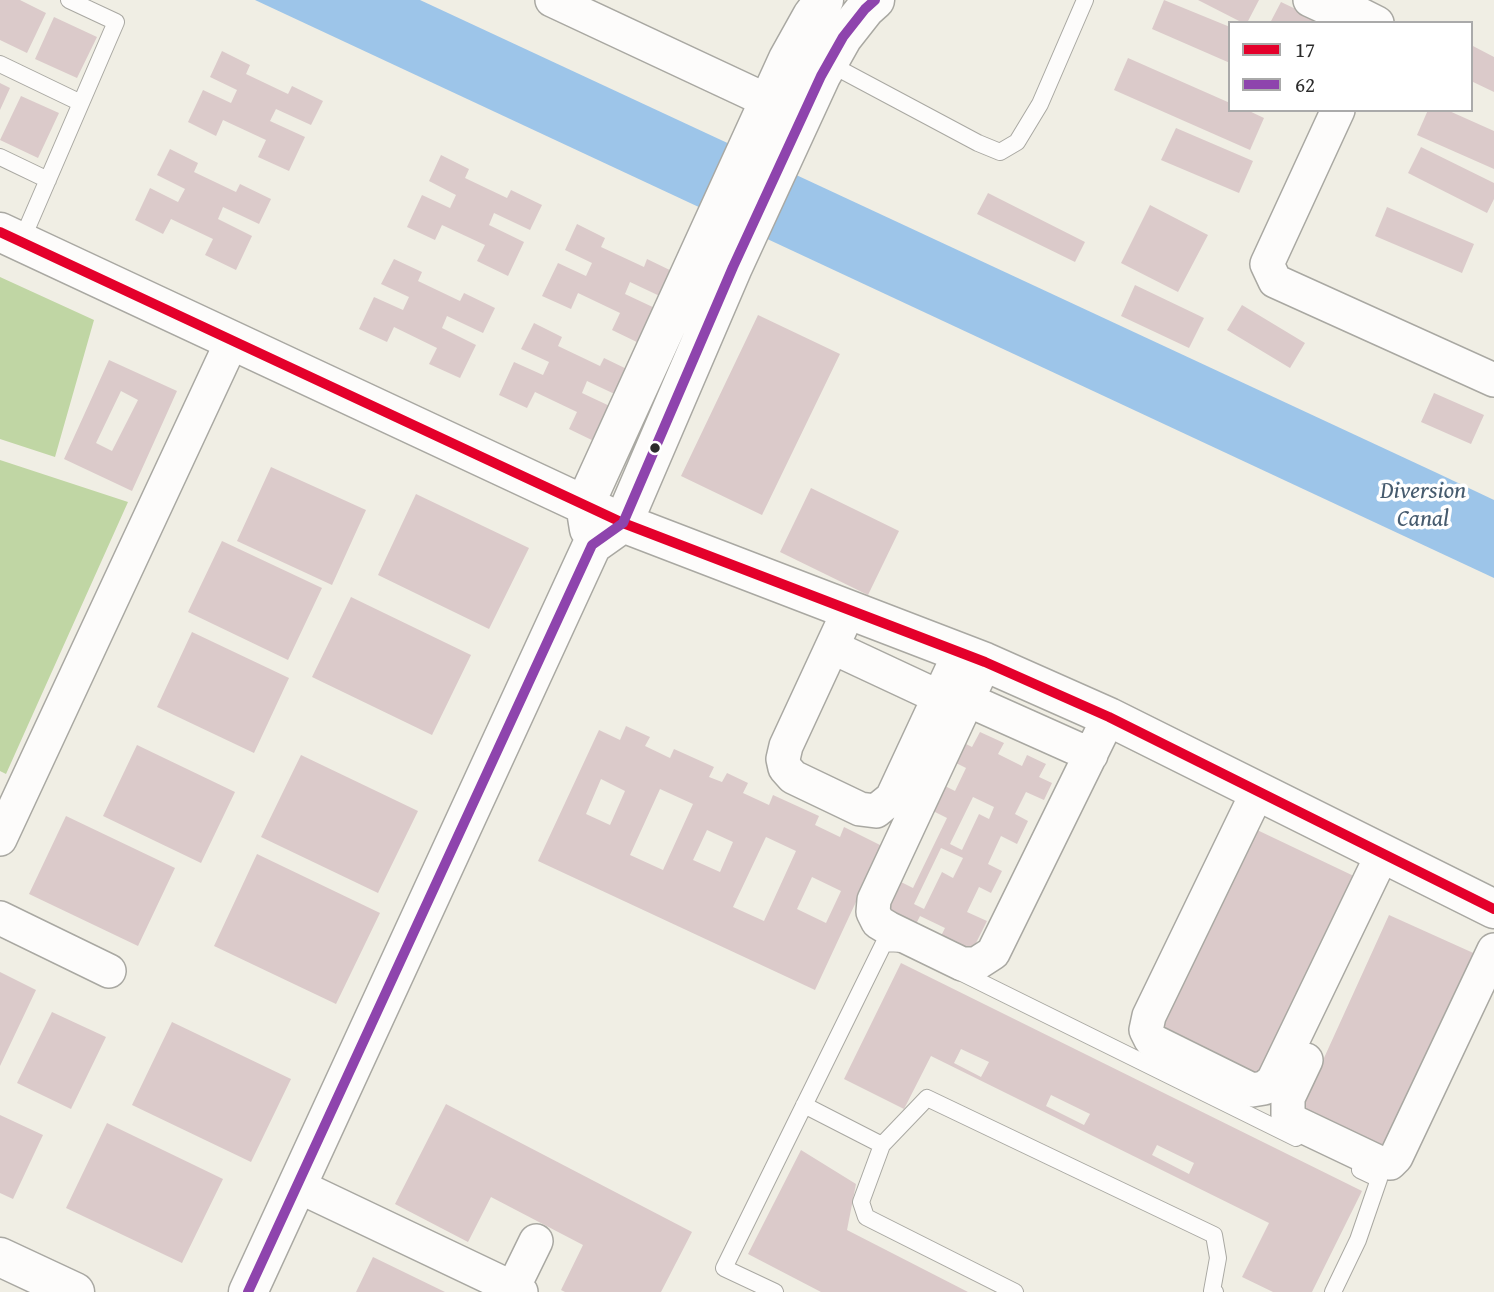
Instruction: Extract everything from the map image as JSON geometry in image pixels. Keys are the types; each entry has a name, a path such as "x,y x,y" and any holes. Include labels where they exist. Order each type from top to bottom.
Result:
{"street":[{"path":"552,0 763,111"},
{"path":"248,1292 592,545 623,523 733,267 828,63 864,9 875,0"},
{"path":"1310,0 1323,6 1343,6 1373,21"},
{"path":"1378,21 1390,0"},
{"path":"592,545 585,503 763,111 820,1"},
{"path":"796,44 828,63"},
{"path":"1337,112 1267,264 1275,281 1494,380"},
{"path":"11,237 623,523 972,657 1110,716 1494,909"},
{"path":"0,839 233,340"},
{"path":"849,610 786,746 783,759 785,768 793,777 860,809 876,811 892,798 954,698"},
{"path":"832,647 1091,755"},
{"path":"972,657 874,900 873,912 878,922 888,928 962,964 976,964 993,953 1110,716"},
{"path":"1258,791 1149,1016 1146,1030 1151,1040 1252,1090 1264,1088 1273,1081 1392,858"},
{"path":"1392,858 1288,1098 1288,1116 1296,1123 1378,1162 1390,1163 1396,1157 1494,950"},
{"path":"0,918 109,971"},
{"path":"296,1185 517,1290 536,1241"},
{"path":"0,1257 75,1292"}],"lane":[{"path":"11,237 48,180 116,22 69,0"},
{"path":"828,63 978,143 1000,152 1017,142 1040,104 1085,0"},
{"path":"0,64 81,103"},
{"path":"0,157 48,180"},
{"path":"775,1292 724,1268 884,943 904,943 1379,1179 1358,1240 1333,1292"},
{"path":"1015,1292 866,1217 860,1202 882,1145 927,1098 1214,1235 1218,1258 1213,1292"},
{"path":"804,1105 882,1145"}],"green space":[{"path":"0,277 94,320 55,457 0,439"},
{"path":"0,460 128,502 6,774 0,771"}],"water":[{"name":"Diversion Canal","path":"255,0 420,0 1437,473 1494,500 1494,578"}],"building":[{"path":"0,0 20,0 46,13 27,53 0,40"},
{"path":"1164,0 1228,26 1228,62 1152,29"},
{"path":"1198,0 1259,0 1248,21 1239,21"},
{"path":"1281,2 1321,21 1271,21"},
{"path":"54,17 97,37 77,78 35,59"},
{"path":"1473,46 1494,57 1494,92 1473,82"},
{"path":"222,51 250,65 246,74 288,94 292,86 323,101 311,125 276,109 270,121 305,137 289,171 258,157 266,140 223,120 216,136 188,122 203,90 231,103 237,90 210,77"},
{"path":"1128,58 1228,102 1228,112 1251,112 1264,118 1250,150 1114,90"},
{"path":"0,83 10,88 0,110"},
{"path":"21,96 59,113 38,158 0,140"},
{"path":"1427,112 1451,112 1494,131 1494,169 1417,135"},
{"path":"1176,128 1253,161 1239,193 1161,160"},
{"path":"1421,147 1494,183 1494,199 1487,213 1408,173"},
{"path":"170,149 198,163 194,172 236,192 240,184 271,199 259,224 223,207 218,219 252,236 236,270 205,255 213,239 171,219 163,234 135,220 150,188 178,202 185,189 157,175"},
{"path":"441,155 469,169 465,178 507,198 511,190 542,205 530,230 494,213 489,225 524,242 508,276 477,261 485,245 442,225 435,240 407,227 422,195 450,208 456,195 429,181"},
{"path":"988,193 1085,242 1075,262 977,214"},
{"path":"1150,205 1208,235 1178,292 1121,263"},
{"path":"1387,207 1474,244 1462,273 1375,236"},
{"path":"577,224 605,238 601,247 644,267 647,259 678,274 666,299 630,282 625,294 659,310 643,345 612,330 620,313 578,293 571,309 542,296 558,263 586,276 592,263 565,250"},
{"path":"394,259 422,272 418,281 460,301 464,293 495,308 483,333 447,316 442,328 476,345 460,378 429,364 437,348 394,327 387,342 359,329 374,297 403,310 409,297 381,284"},
{"path":"1135,285 1204,318 1189,348 1121,316"},
{"path":"1242,305 1305,343 1290,368 1227,330"},
{"path":"758,315 840,354 762,515 681,476"},
{"path":"534,323 562,337 558,346 600,366 604,358 635,373 623,398 587,381 582,393 616,409 600,444 569,429 577,412 535,392 527,408 499,395 514,362 543,375 549,362 521,349"},
{"path":"109,360 177,391 132,491 64,459","holes":["121,391 138,400 112,451 96,443"]},
{"path":"1434,393 1484,415 1471,444 1421,422"},
{"path":"271,467 366,510 332,585 237,541"},
{"path":"811,488 899,531 868,595 780,552"},
{"path":"416,494 529,548 489,629 378,575"},
{"path":"222,541 322,588 288,660 188,612"},
{"path":"351,597 471,655 432,735 312,677"},
{"path":"192,632 289,678 254,753 157,707"},
{"path":"626,726 650,737 645,746 670,758 674,749 714,767 709,777 722,782 727,773 748,783 743,793 769,805 773,795 819,816 815,825 840,837 844,827 882,846 815,990 538,861 599,730 620,740","holes":["601,779 625,791 610,825 586,814","660,789 693,804 663,870 630,855","707,830 733,842 720,872 693,860","766,837 796,851 764,921 733,907","812,877 841,891 826,923 797,909"]},
{"path":"980,732 1004,743 998,754 1022,766 1027,755 1046,764 1039,777 1052,783 1044,800 1026,792 1015,814 1028,821 1017,844 1001,836 988,864 1002,871 991,893 979,887 967,912 987,921 970,955 939,940 945,928 920,916 914,928 882,912 897,880 913,888 947,818 931,810 943,785 955,791 966,768 954,762 964,743 972,747","holes":["973,797 994,807 989,819 979,814 962,850 950,844","941,848 963,858 953,878 942,872 924,909 914,904"]},
{"path":"137,745 235,792 201,863 103,816"},
{"path":"301,755 418,811 378,893 261,837"},
{"path":"66,816 175,868 138,946 29,894"},
{"path":"1255,829 1358,878 1263,1080 1160,1031"},
{"path":"257,854 380,913 336,1004 214,946"},
{"path":"1389,915 1480,956 1390,1155 1299,1113"},
{"path":"901,963 1362,1191 1312,1292 1273,1292 1242,1277 1269,1223 931,1056 904,1109 844,1079","holes":["961,1049 989,1062 981,1077 954,1063","1051,1095 1090,1114 1084,1125 1046,1106","1157,1145 1194,1163 1189,1174 1152,1155"]},
{"path":"0,972 36,990 0,1066"},
{"path":"52,1012 106,1037 71,1109 17,1083"},
{"path":"172,1022 291,1079 251,1162 132,1105"},
{"path":"446,1104 692,1232 661,1292 561,1290 583,1245 491,1197 468,1242 395,1204"},
{"path":"0,1115 43,1135 13,1199 0,1193"},
{"path":"107,1123 223,1179 182,1263 66,1208"},
{"path":"801,1150 856,1184 847,1230 968,1292 821,1292 748,1254"},
{"path":"373,1257 445,1292 356,1292"}],"transit line":[{"name":"62","path":"248,1292 592,545 623,523 733,267 821,76 843,37 875,0"},
{"name":"17","path":"0,232 623,523 985,662 1109,717 1494,909"}]}
